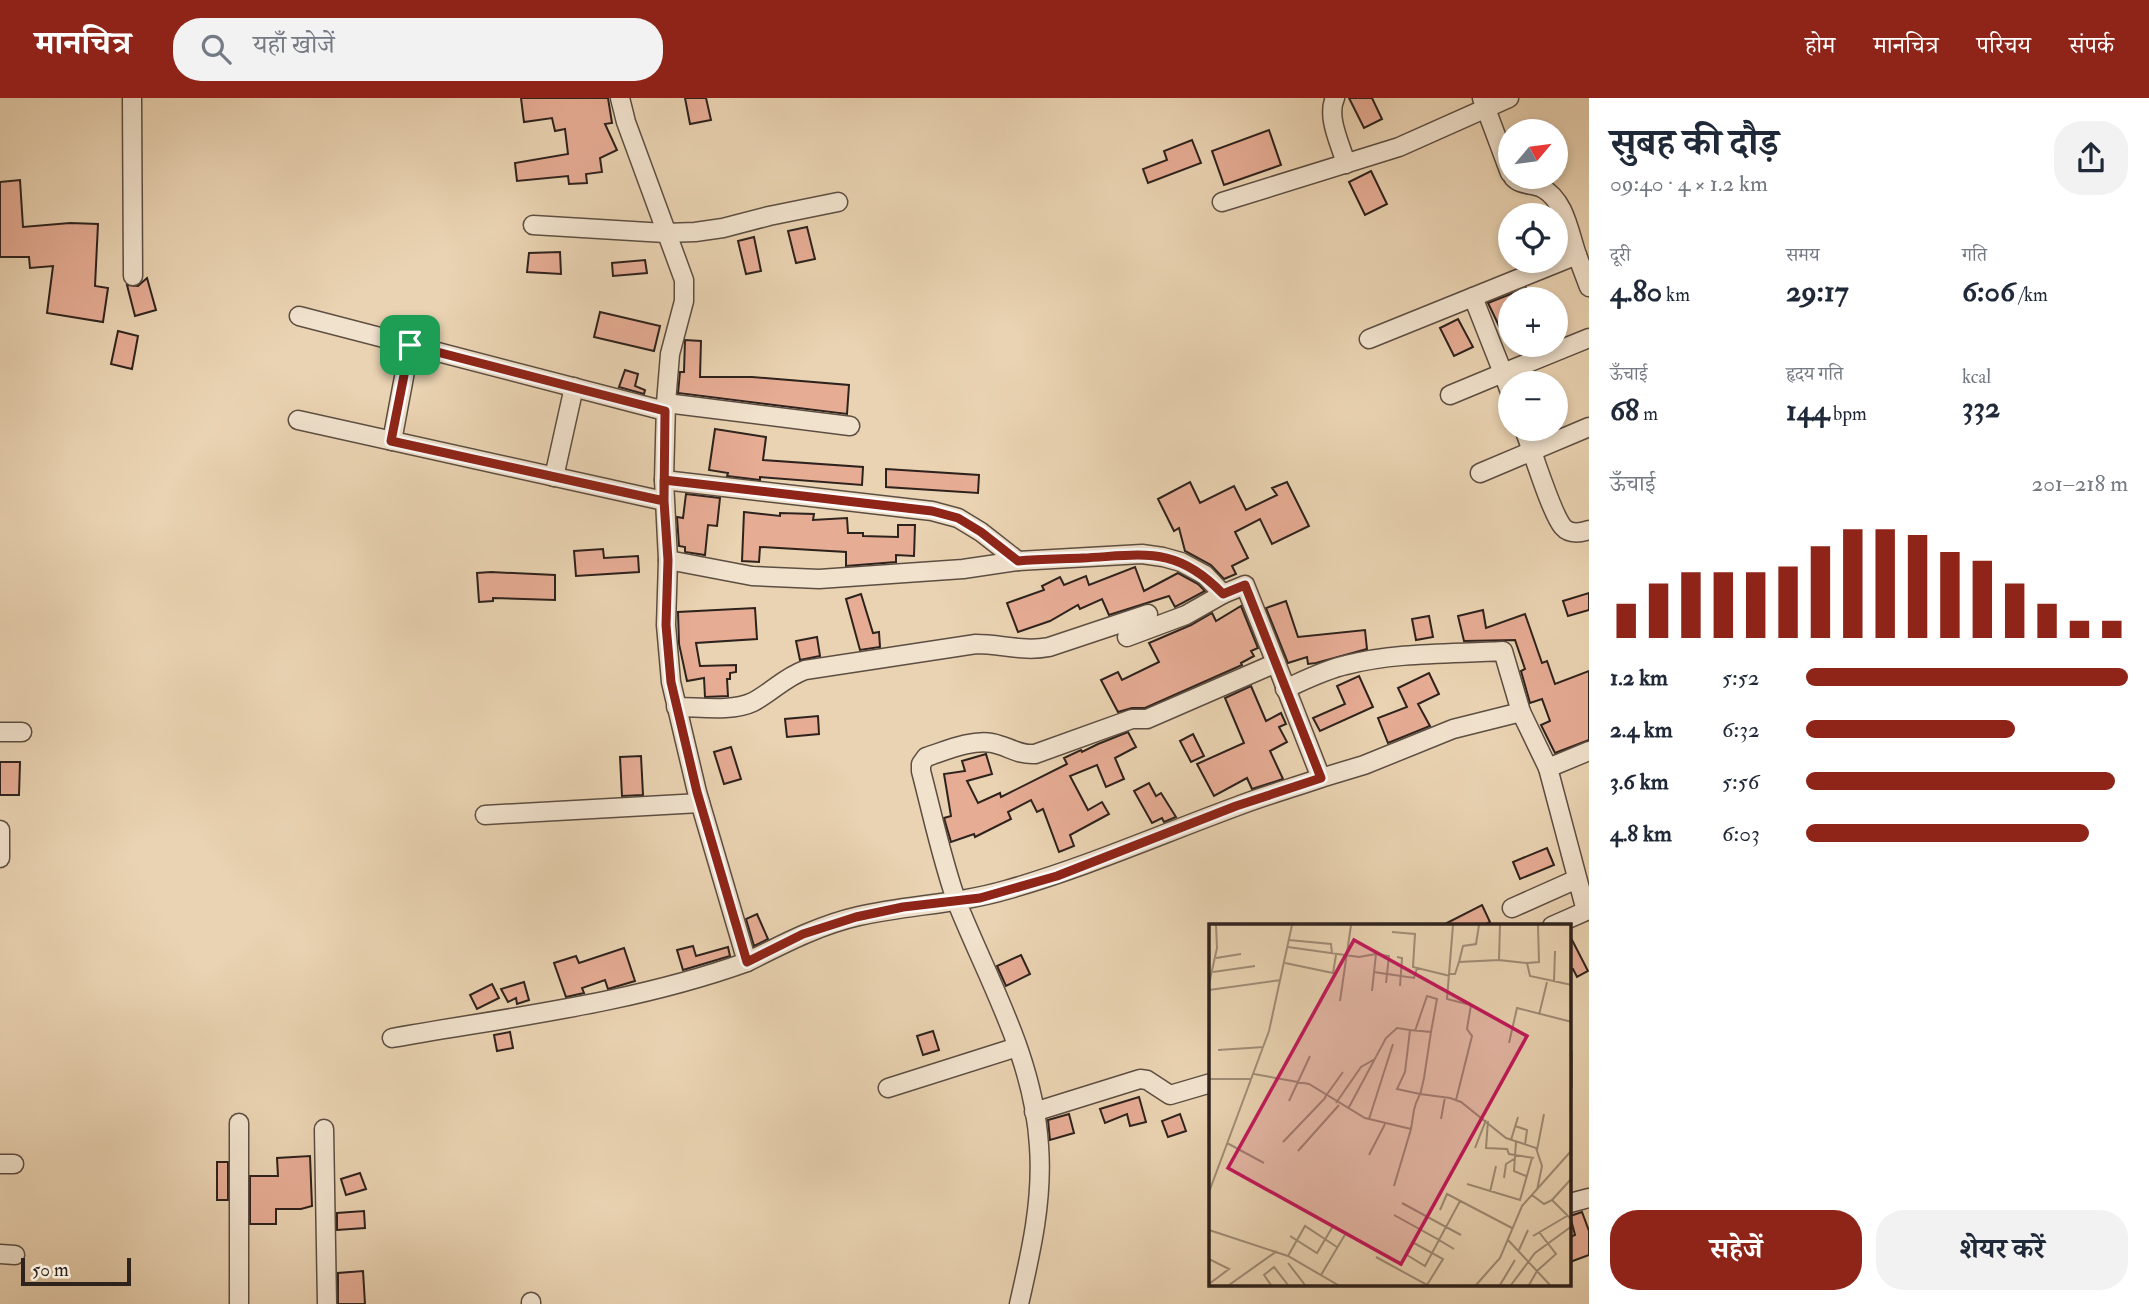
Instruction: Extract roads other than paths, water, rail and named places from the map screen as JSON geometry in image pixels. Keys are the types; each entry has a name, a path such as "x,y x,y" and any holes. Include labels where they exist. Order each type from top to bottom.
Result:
{"street":[{"path":"132,98 133,276"},
{"path":"620,98 665,233 684,280 684,301 670,354 665,407 664,501 668,560 666,625 671,682 700,803 747,962"},
{"path":"1335,98 1331,105 1333,121 1346,164"},
{"path":"1222,202 1399,147 1484,103 1509,98"},
{"path":"1484,103 1498,140"},
{"path":"1544,189 1552,194 1560,207 1589,287"},
{"path":"533,225 665,233 695,232 838,202"},
{"path":"1370,339 1577,255"},
{"path":"1473,297 1502,371"},
{"path":"299,316 574,387 665,407 850,426"},
{"path":"1508,371 1589,338"},
{"path":"391,441 410,345"},
{"path":"1450,395 1498,375"},
{"path":"554,477 574,387"},
{"path":"298,420 664,501"},
{"path":"1479,473 1589,426"},
{"path":"1528,441 1555,513 1563,527 1572,533 1589,530"},
{"path":"664,480 932,511 958,518 1018,561"},
{"path":"668,560 752,576 819,579 963,569 1018,561 1124,555 1163,557 1181,562 1205,575 1223,594"},
{"path":"1127,637 1186,615 1245,585 1321,778"},
{"path":"676,706 734,707 751,703 791,675 805,670 976,644 1041,649 1148,614"},
{"path":"1285,689 1321,672 1348,664 1503,651 1521,712 1548,768 1586,911 1557,924"},
{"path":"1019,1304 1039,1203 1039,1145 1034,1112 1026,1073 1009,1021 957,902 921,764 926,757 983,741 996,743 1025,755 1035,754 1132,719 1147,719 1276,663"},
{"path":"392,1038 650,992 697,981 747,962 803,934 856,917 903,907 957,902 1057,876 1236,806 1364,765 1453,729 1521,712"},
{"path":"0,732 22,732"},
{"path":"1548,768 1589,751"},
{"path":"485,815 700,803"},
{"path":"0,830 0,858"},
{"path":"1511,908 1577,879"},
{"path":"888,1088 1017,1046"},
{"path":"1034,1112 1140,1079 1147,1080 1170,1095 1209,1084"},
{"path":"239,1123 239,1304"},
{"path":"324,1129 327,1304"},
{"path":"1572,1202 1589,1198"}]}
